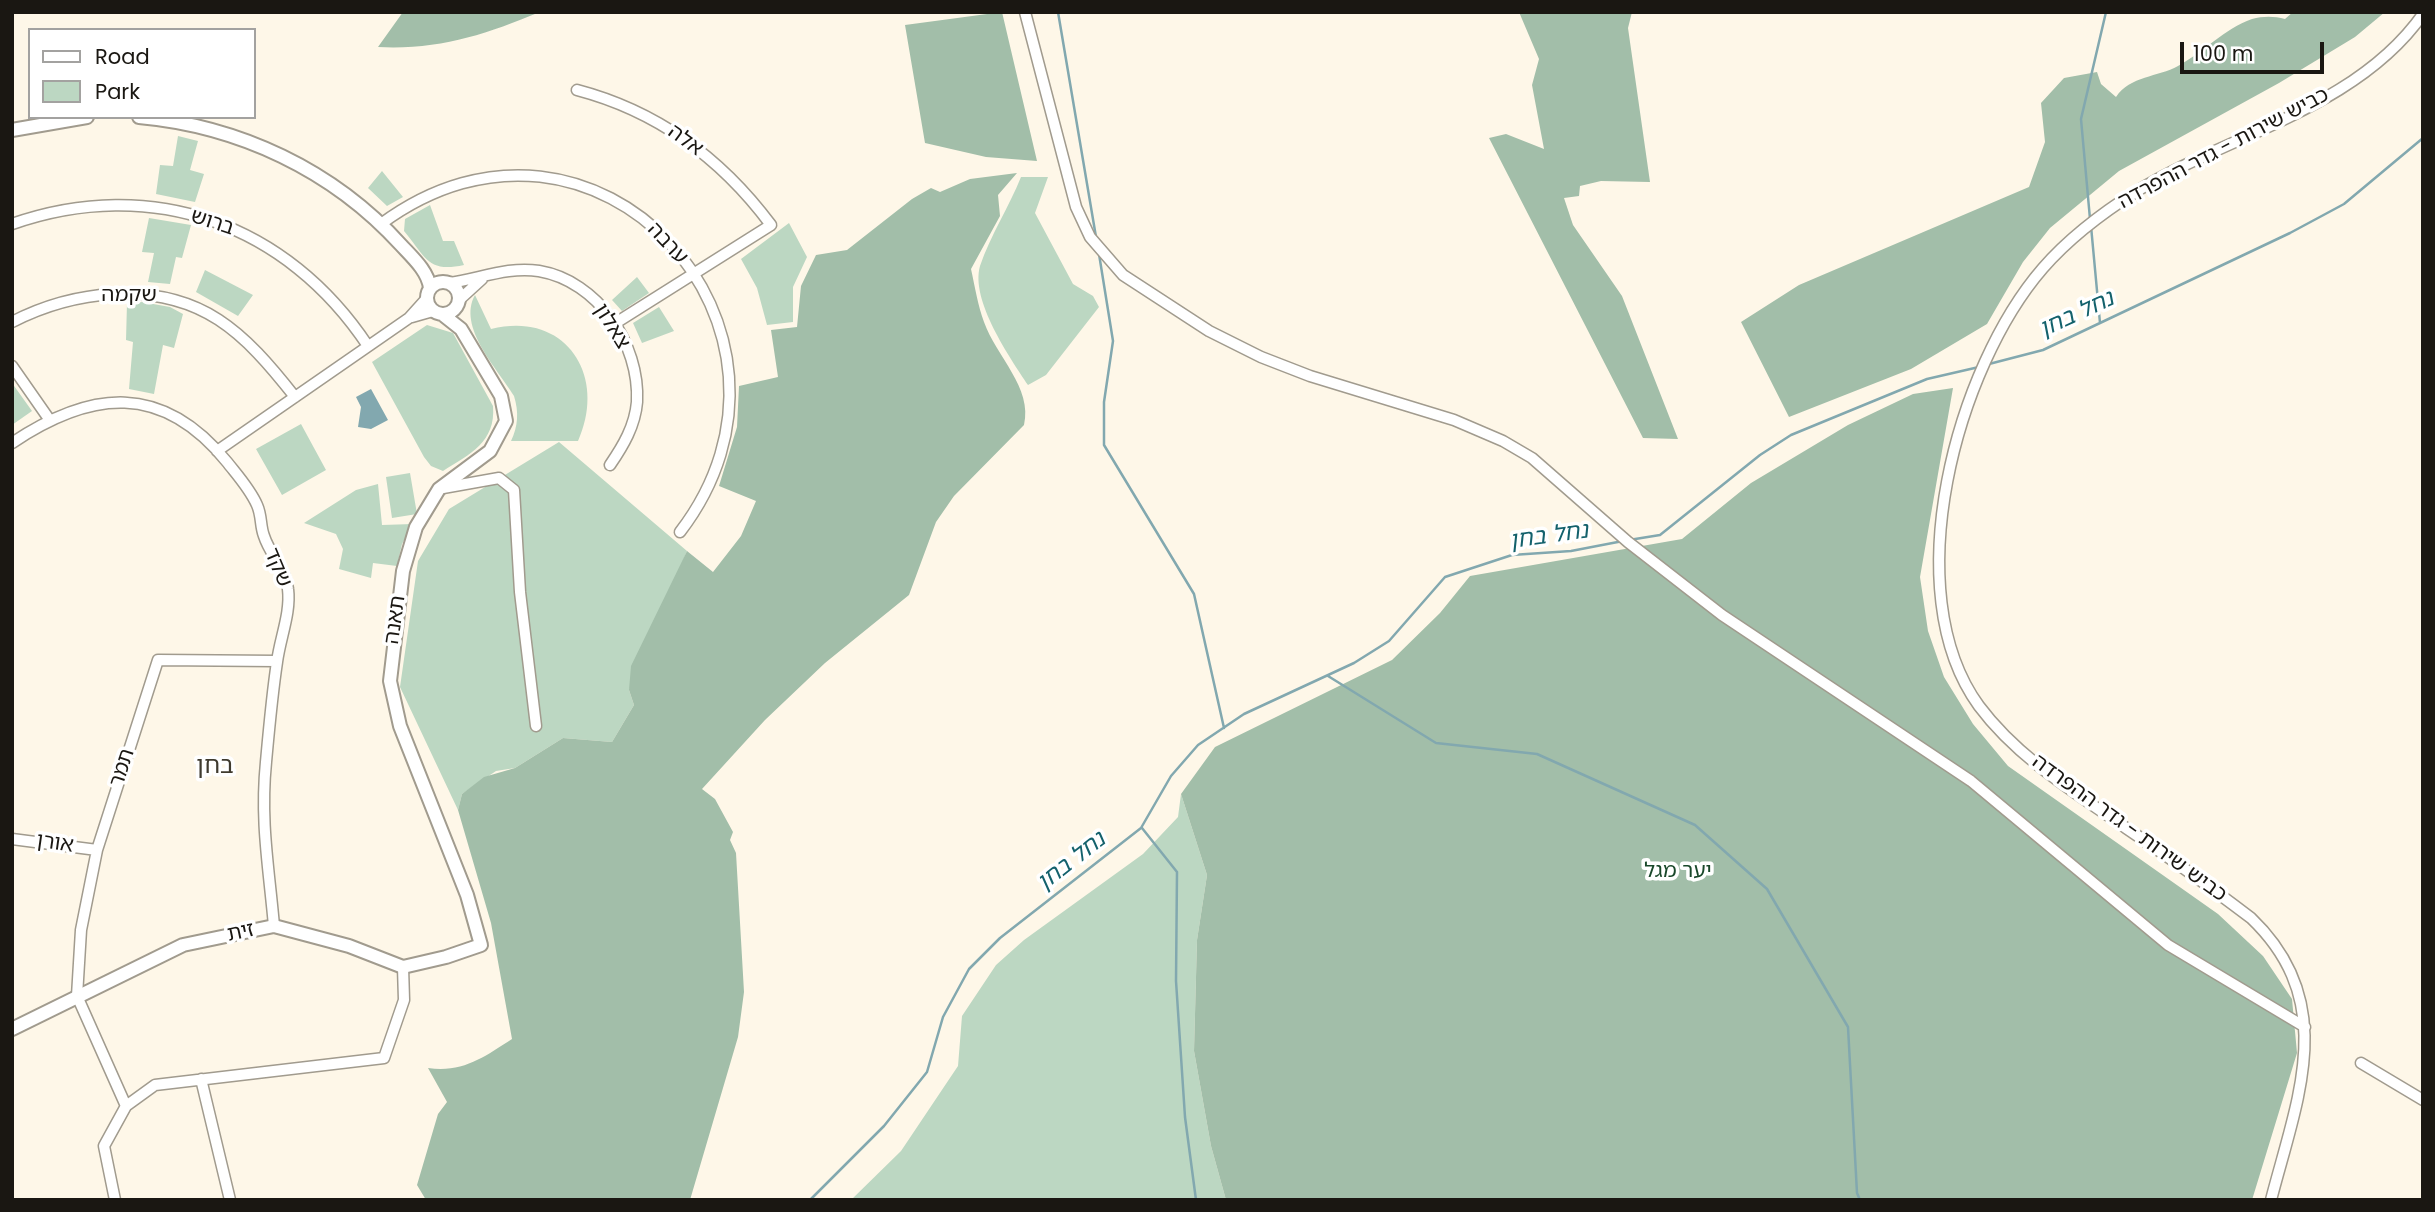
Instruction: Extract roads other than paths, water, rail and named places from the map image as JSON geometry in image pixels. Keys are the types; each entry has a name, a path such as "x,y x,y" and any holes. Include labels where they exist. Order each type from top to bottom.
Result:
{"street":[{"path":"1025,12 1076,207 1099,251 1123,275 1209,331 1261,357 1310,376 1454,420 1532,458 1629,542 1722,615 1972,781 2108,898 2168,945 2305,1027"},
{"name":"כביש שירות - גדר ההפרדה","path":"2271,1200 2305,1064 2305,1027 2300,996 2271,937 2214,890 2062,785 2012,742 1979,705 1961,675 1942,606 1939,578 1946,484 1961,420 1975,382 2040,270 2074,235 2139,190 2311,105 2353,79 2410,32 2423,14"},
{"name":"אלה","path":"577,90 625,105 672,130 734,180 771,225 694,273"},
{"path":"12,130 75,119"},
{"path":"152,119 206,127 270,150 333,185 382,224 423,270 437,288 438,312"},
{"name":"ערבה","path":"382,224 412,203 466,180 500,175 550,178 592,189 628,206 663,236 694,273 710,305 723,339 729,384 726,439 715,476 695,513 680,533"},
{"name":"ברוש","path":"12,224 62,211 120,205 159,208 228,226 267,246 297,266 349,317 368,346"},
{"name":"צאלון","path":"437,288 485,276 525,270 559,277 591,296 614,324 633,369 637,402 629,433 610,465"},
{"path":"614,324 694,273"},
{"path":"409,318 451,312 485,276"},
{"path":"437,288 457,290 458,302"},
{"path":"217,451 409,318 437,288"},
{"name":"שקמה","path":"12,323 56,303 80,297 135,293 166,296 208,311 225,323 255,348 295,397"},
{"name":"תאנה","path":"403,967 481,945 467,895 400,726 390,681 391,648 407,556 421,515 439,489 490,451 506,421 500,396 461,328 458,302"},
{"name":"תאנה","path":"438,312 461,328"},
{"path":"12,366 49,419"},
{"name":"שקד","path":"12,443 49,419 85,406 122,402 181,421 202,434 253,497 261,516 264,535 288,585 288,609 277,662 262,820 274,926"},
{"path":"439,489 499,478 514,490 520,592 536,726"},
{"name":"תמר","path":"77,996 81,930 97,850 158,660 277,662"},
{"name":"אורן","path":"12,839 97,850"},
{"name":"זית","path":"12,1029 183,945 274,926 349,946 403,967"},
{"path":"115,1200 104,1146 126,1106 155,1085 384,1058 404,1000 403,967"},
{"path":"77,996 126,1106"},
{"path":"2361,1063 2423,1100"},
{"path":"201,1079 230,1200"}],"water":[{"path":"371,389 388,420 371,429 358,427 361,407 356,397"}],"waterway":[{"path":"1058,12 1096,237"},
{"path":"2090,219 2081,119 2106,12"},
{"name":"נחל בחן","path":"1989,364 2043,350 2290,233 2344,204 2423,138"},
{"path":"2091,226 2100,323"},
{"path":"1099,254 1113,341 1104,402 1104,445 1194,594 1224,728"},
{"name":"נחל בחן","path":"1629,540 1660,535 1760,455 1791,435 1927,379 1979,367"},
{"name":"נחל בחן","path":"810,1200 884,1126 927,1072 943,1017 969,969 1000,938 1141,828 1171,776 1198,745 1244,714 1354,663 1389,641 1445,577 1512,555 1571,551 1623,541"},
{"path":"1328,676 1436,743 1537,754 1695,825 1767,889 1848,1027 1857,1193 1860,1200"},
{"path":"1142,828 1177,872 1176,981 1185,1117 1196,1200"}],"district":[{"name":"בחן","path":"215,767"}],"park label":[{"name":"יער מגל","path":"1678,872"}]}
